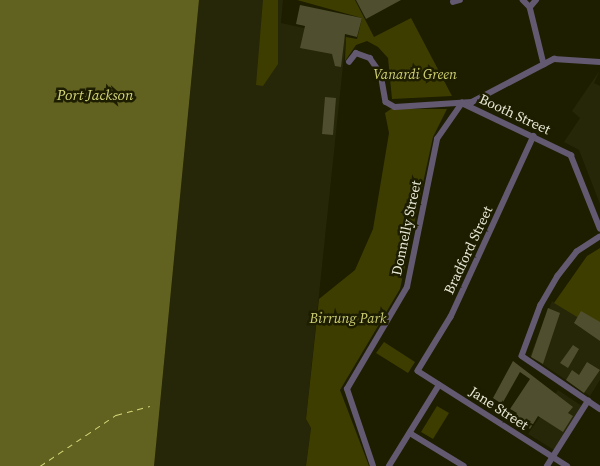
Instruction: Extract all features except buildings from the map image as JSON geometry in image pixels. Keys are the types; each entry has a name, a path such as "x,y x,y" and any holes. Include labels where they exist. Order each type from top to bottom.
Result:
{"street":[{"path":"522,0 530,7 544,64"},
{"path":"530,7 537,0"},
{"name":"Booth Street","path":"349,62 360,53 376,63 389,106 462,103 571,155 600,228"},
{"path":"462,103 480,99 544,64 560,59 600,62"},
{"name":"Donnelly Street","path":"374,466 347,389 407,287 437,139 462,103"},
{"name":"Bradford Street","path":"418,371 451,317 534,136"},
{"path":"600,237 577,252 558,276 541,305 522,356 600,409"},
{"name":"Jane Street","path":"418,371 568,466"},
{"path":"389,466 439,385"},
{"path":"547,466 588,401"},
{"path":"410,433 464,466"}],"shaded area":[{"path":"199,0 283,0 281,23 346,37 306,419 311,428 306,466 154,466"},
{"path":"600,70 594,83 600,86 600,204 579,150 564,142 580,118 572,111"},
{"path":"552,301 600,331 600,380 590,396 530,356"},
{"path":"558,390 582,406 554,450 528,434"}],"green space":[{"path":"263,0 278,0 278,64 263,86 256,85"},
{"name":"Vanardi Green","path":"297,0 355,0 374,37 411,18 452,96 392,99 388,58 378,47 367,41 356,45 345,61 346,37 357,39 362,18"},
{"name":"Birrung Park","path":"391,109 447,109 433,137 400,289 340,390 369,466 306,466 311,428 306,419 319,299 355,270 373,229 389,133 385,113"},
{"path":"600,248 600,331 554,303 587,256"},
{"path":"384,342 415,362 408,373 376,353"},
{"path":"437,406 449,413 433,439 421,432"}],"water":[{"name":"Port Jackson","path":"0,0 199,0 154,466 0,466"}],"ferry route":[{"path":"40,466 116,415 150,406"}]}
